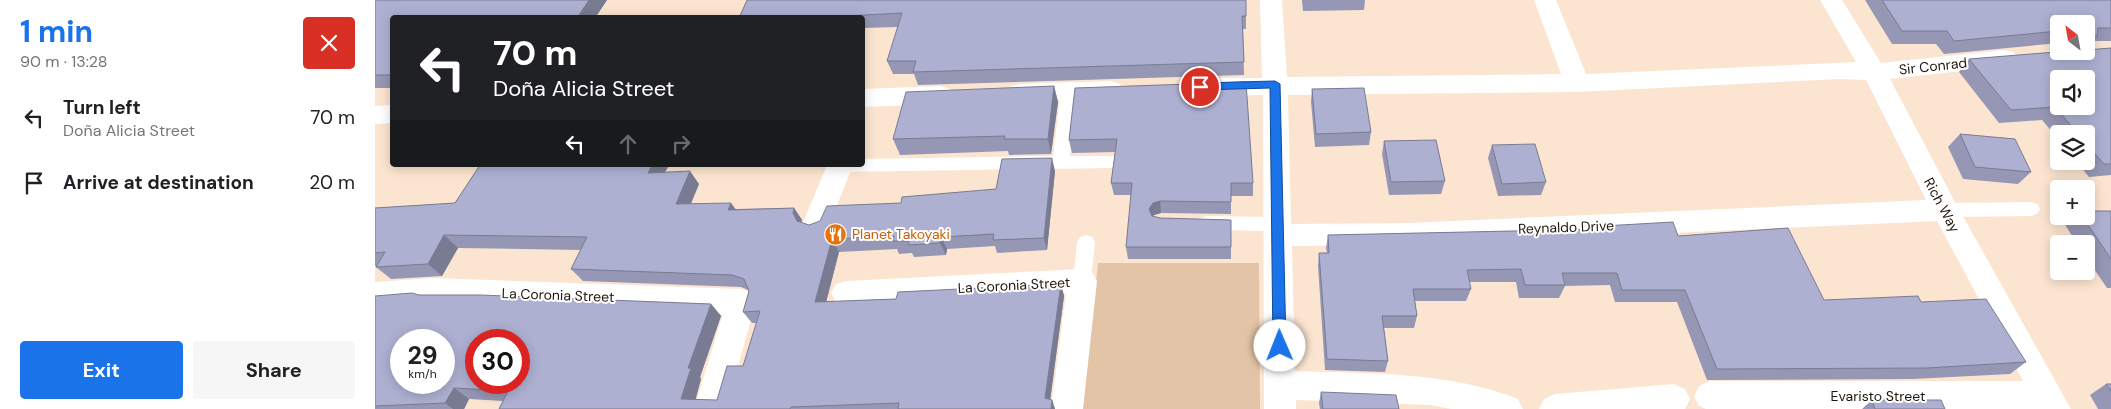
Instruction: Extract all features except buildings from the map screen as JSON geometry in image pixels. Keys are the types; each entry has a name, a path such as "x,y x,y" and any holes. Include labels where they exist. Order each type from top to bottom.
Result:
{"street":[{"path":"1271,0 1275,84 1280,397 1431,391 1472,398 1507,409"},
{"path":"1545,0 1577,83"},
{"name":"Rich Way","path":"1831,0 1874,72 1945,210 2051,402"},
{"name":"Sir Conrad","path":"1188,87 1275,84 1577,83 1839,70 1874,72 2023,56"},
{"path":"992,94 1138,89"},
{"path":"865,102 963,95"},
{"path":"375,115 390,114"},
{"path":"816,225 839,167"},
{"name":"Reynaldo Drive","path":"1277,230 1418,233 1945,210"},
{"name":"La Coronia Street","path":"846,293 1082,281 1067,409"},
{"name":"La Coronia Street","path":"375,295 434,290 741,302 710,409"},
{"name":"Evaristo Street","path":"1710,396 1828,402 2051,402"},
{"path":"1555,409 1674,399"}],"lane":[{"path":"1061,162 1069,91"},
{"path":"865,165 1109,162"},
{"path":"1945,210 2031,210"},
{"path":"1190,223 1277,230"},
{"path":"1082,281 1086,242"}],"shaded area":[{"path":"1098,263 1259,263 1260,409 1082,409"}],"place":[{"name":"Planet Takoyaki","path":"836,234"}],"route":[{"path":"1200,87 1275,84 1276,224 1280,346"}]}
